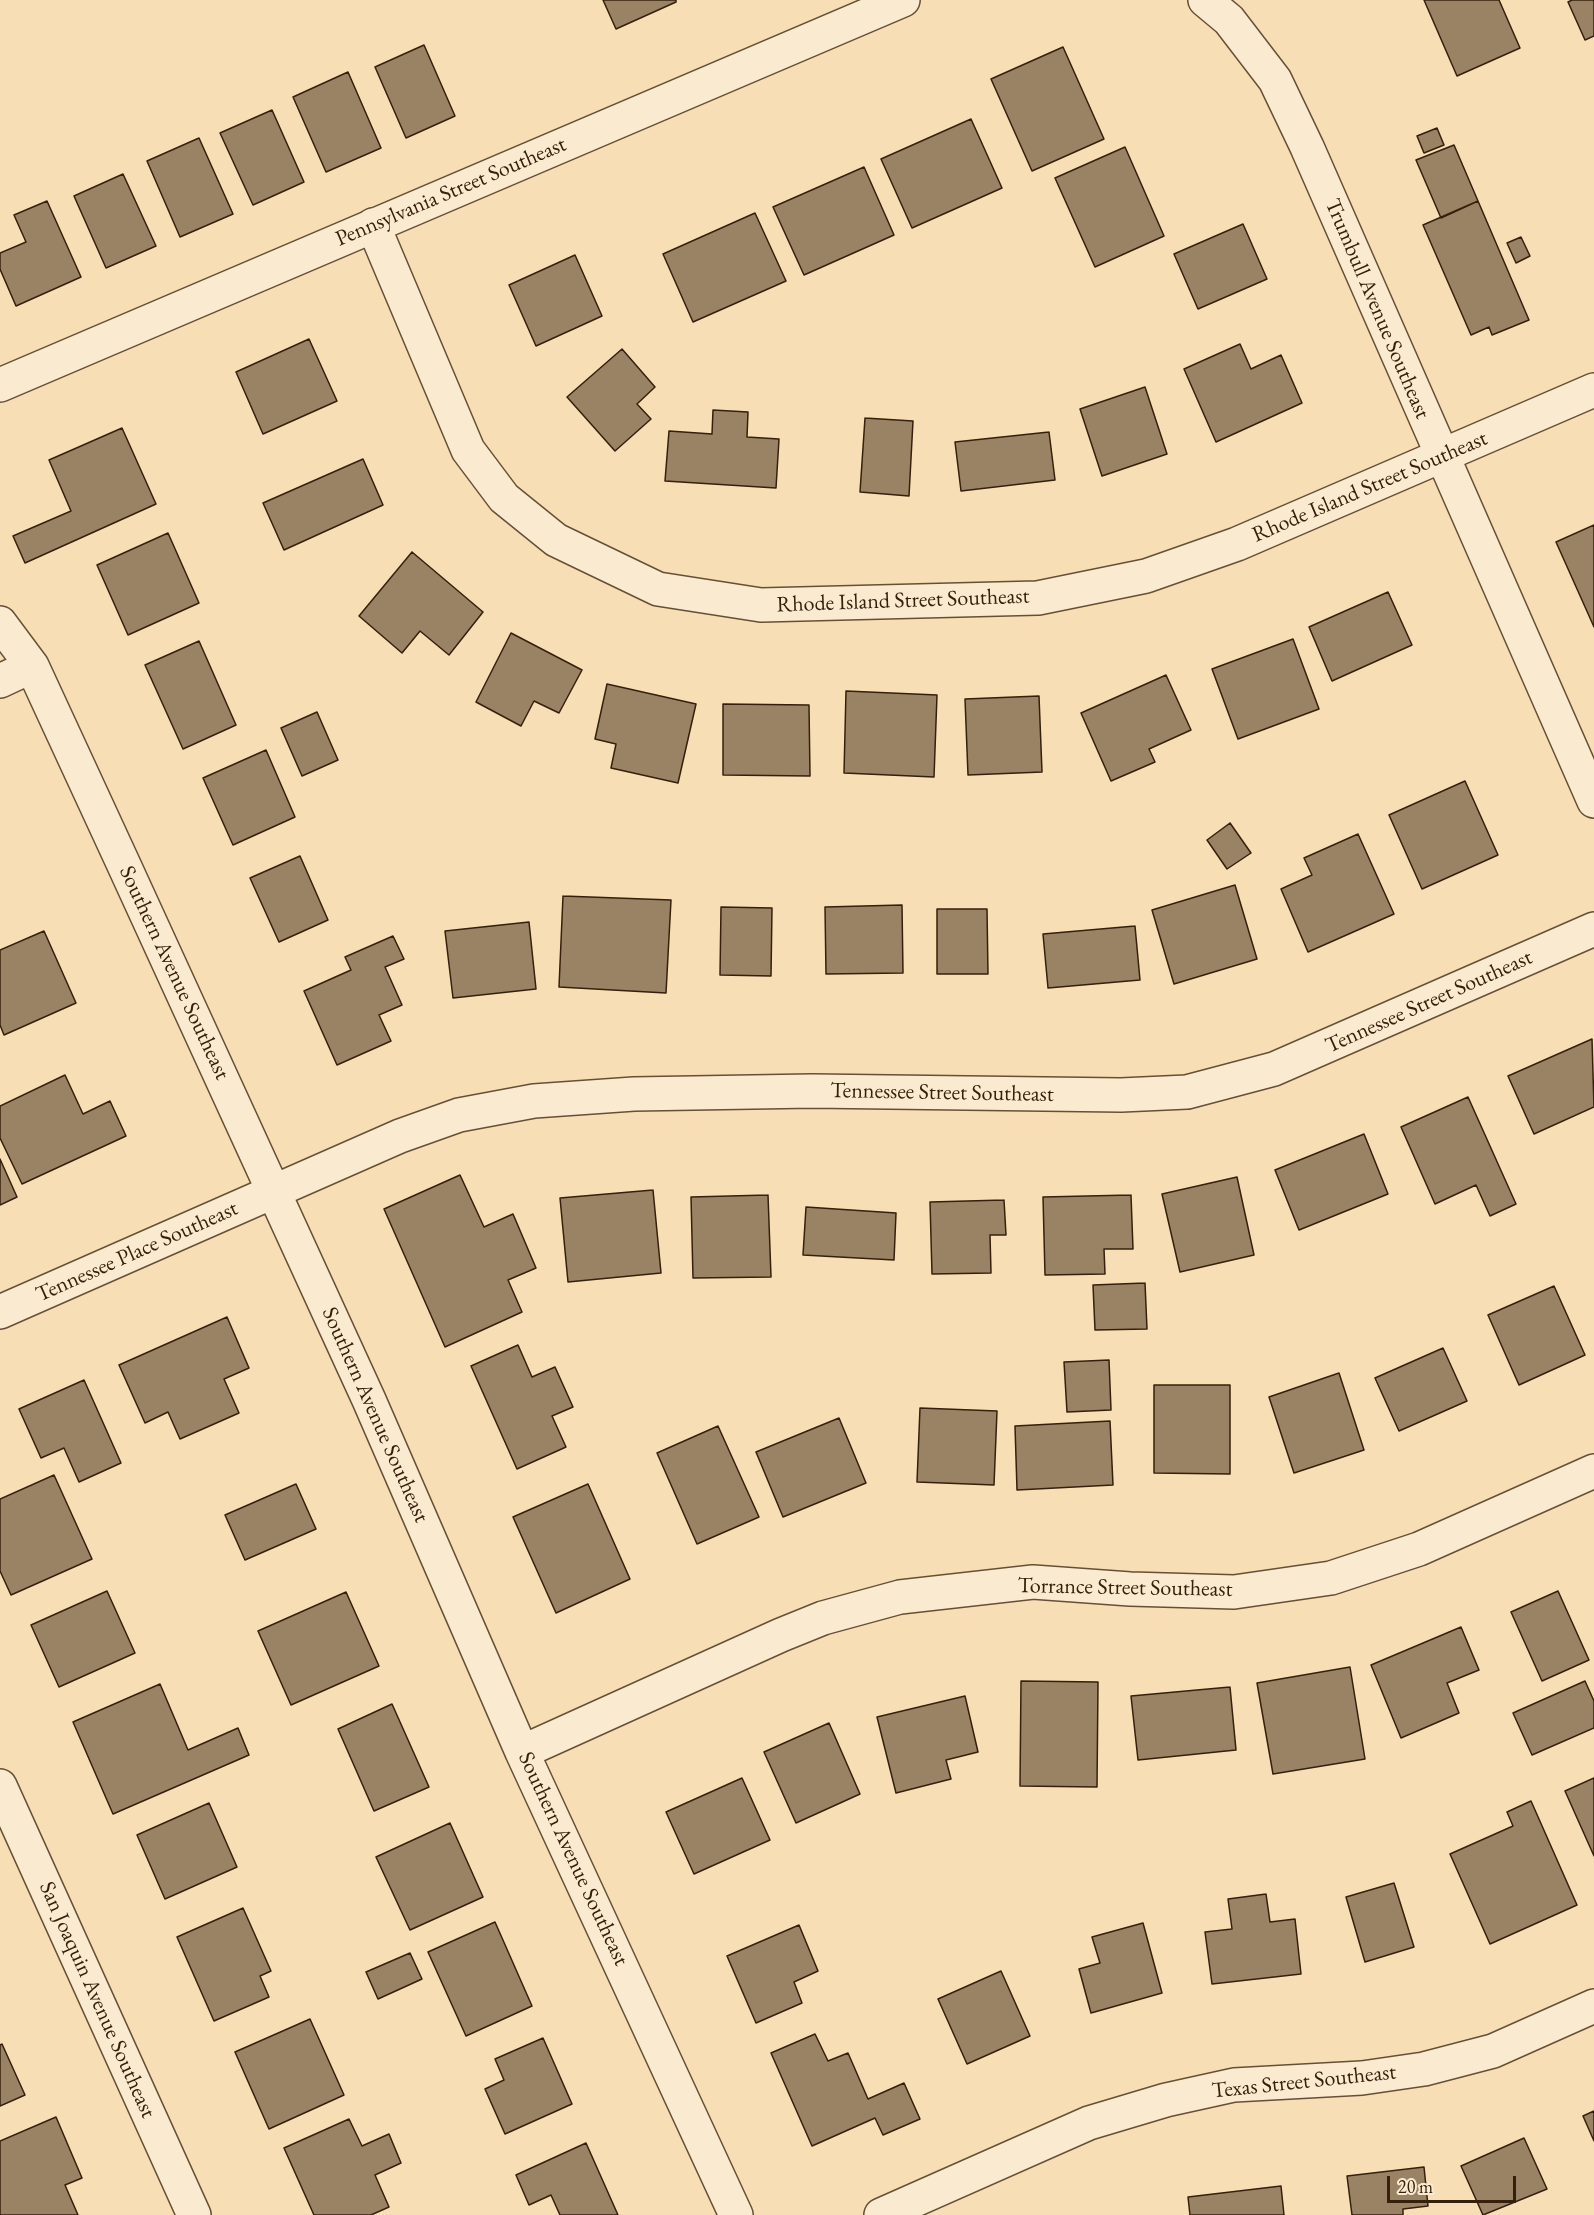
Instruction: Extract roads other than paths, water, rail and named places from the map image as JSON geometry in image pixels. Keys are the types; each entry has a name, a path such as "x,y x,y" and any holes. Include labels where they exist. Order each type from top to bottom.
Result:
{"street":[{"name":"Pennsylvania Street Southeast","path":"0,386 903,0"},
{"name":"Trumbull Avenue Southeast","path":"1205,0 1229,20 1275,80 1307,147 1594,801"},
{"name":"Rhode Island Street Southeast","path":"373,225 468,450 504,498 556,540 658,589 761,605 1038,598 1146,576 1237,544 1594,390"},
{"name":"Southern Avenue Southeast","path":"0,623 32,666 274,1191 522,1752 736,2215"},
{"path":"0,681 32,666"},
{"name":"Tennessee Street Southeast","path":"274,1191 400,1136 459,1115 534,1101 634,1094 812,1091 1122,1095 1187,1092 1274,1069 1594,929"},
{"name":"Tennessee Place Southeast","path":"0,1312 274,1191"},
{"name":"Torrance Street Southeast","path":"522,1752 781,1635 824,1618 889,1600 1033,1582 1130,1589 1234,1592 1331,1578 1419,1549 1594,1471"},
{"name":"San Joaquin Avenue Southeast","path":"0,1786 194,2215"},
{"name":"Texas Street Southeast","path":"881,2215 1089,2123 1166,2100 1234,2085 1362,2078 1424,2069 1493,2051 1594,2006"}]}
